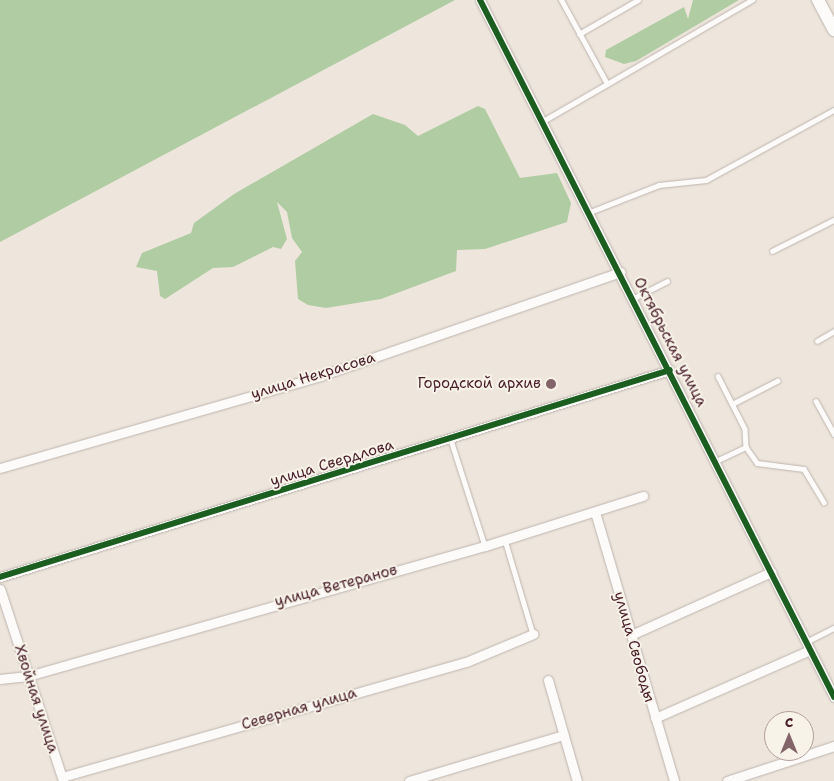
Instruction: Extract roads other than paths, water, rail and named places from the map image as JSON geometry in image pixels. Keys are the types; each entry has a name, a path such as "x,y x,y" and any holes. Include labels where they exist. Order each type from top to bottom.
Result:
{"street":[{"name":"Октябрьская улица","path":"480,0 621,272 834,697"},
{"path":"818,0 834,30"},
{"name":"улица Некрасова","path":"0,468 320,376 621,272"},
{"name":"улица Свердлова","path":"0,577 451,440 670,370"},
{"name":"улица Ветеранов","path":"0,679 28,676 505,540 644,496"},
{"name":"улица Свободы","path":"595,512 674,781"},
{"path":"631,635 771,572"},
{"name":"Хвойная улица","path":"0,589 63,779"},
{"name":"Северная улица","path":"63,779 466,662 533,634"},
{"path":"655,718 808,646"},
{"path":"548,680 577,781"},
{"path":"409,781 563,735"},
{"path":"727,781 834,746"}],"lane":[{"path":"561,0 607,84"},
{"path":"580,34 631,2 638,0"},
{"path":"543,121 752,0"},
{"path":"590,212 659,185 712,177 834,110"},
{"path":"772,251 834,220"},
{"path":"634,298 667,281"},
{"path":"817,340 834,331"},
{"path":"718,376 745,429 746,447 757,463 804,469 824,502"},
{"path":"732,404 777,381"},
{"path":"816,401 834,434"},
{"path":"451,440 484,546"},
{"path":"716,461 746,447"},
{"path":"505,540 533,634"},
{"path":"808,646 834,628"}],"place":[{"name":"Городской архив","path":"551,384"}]}
